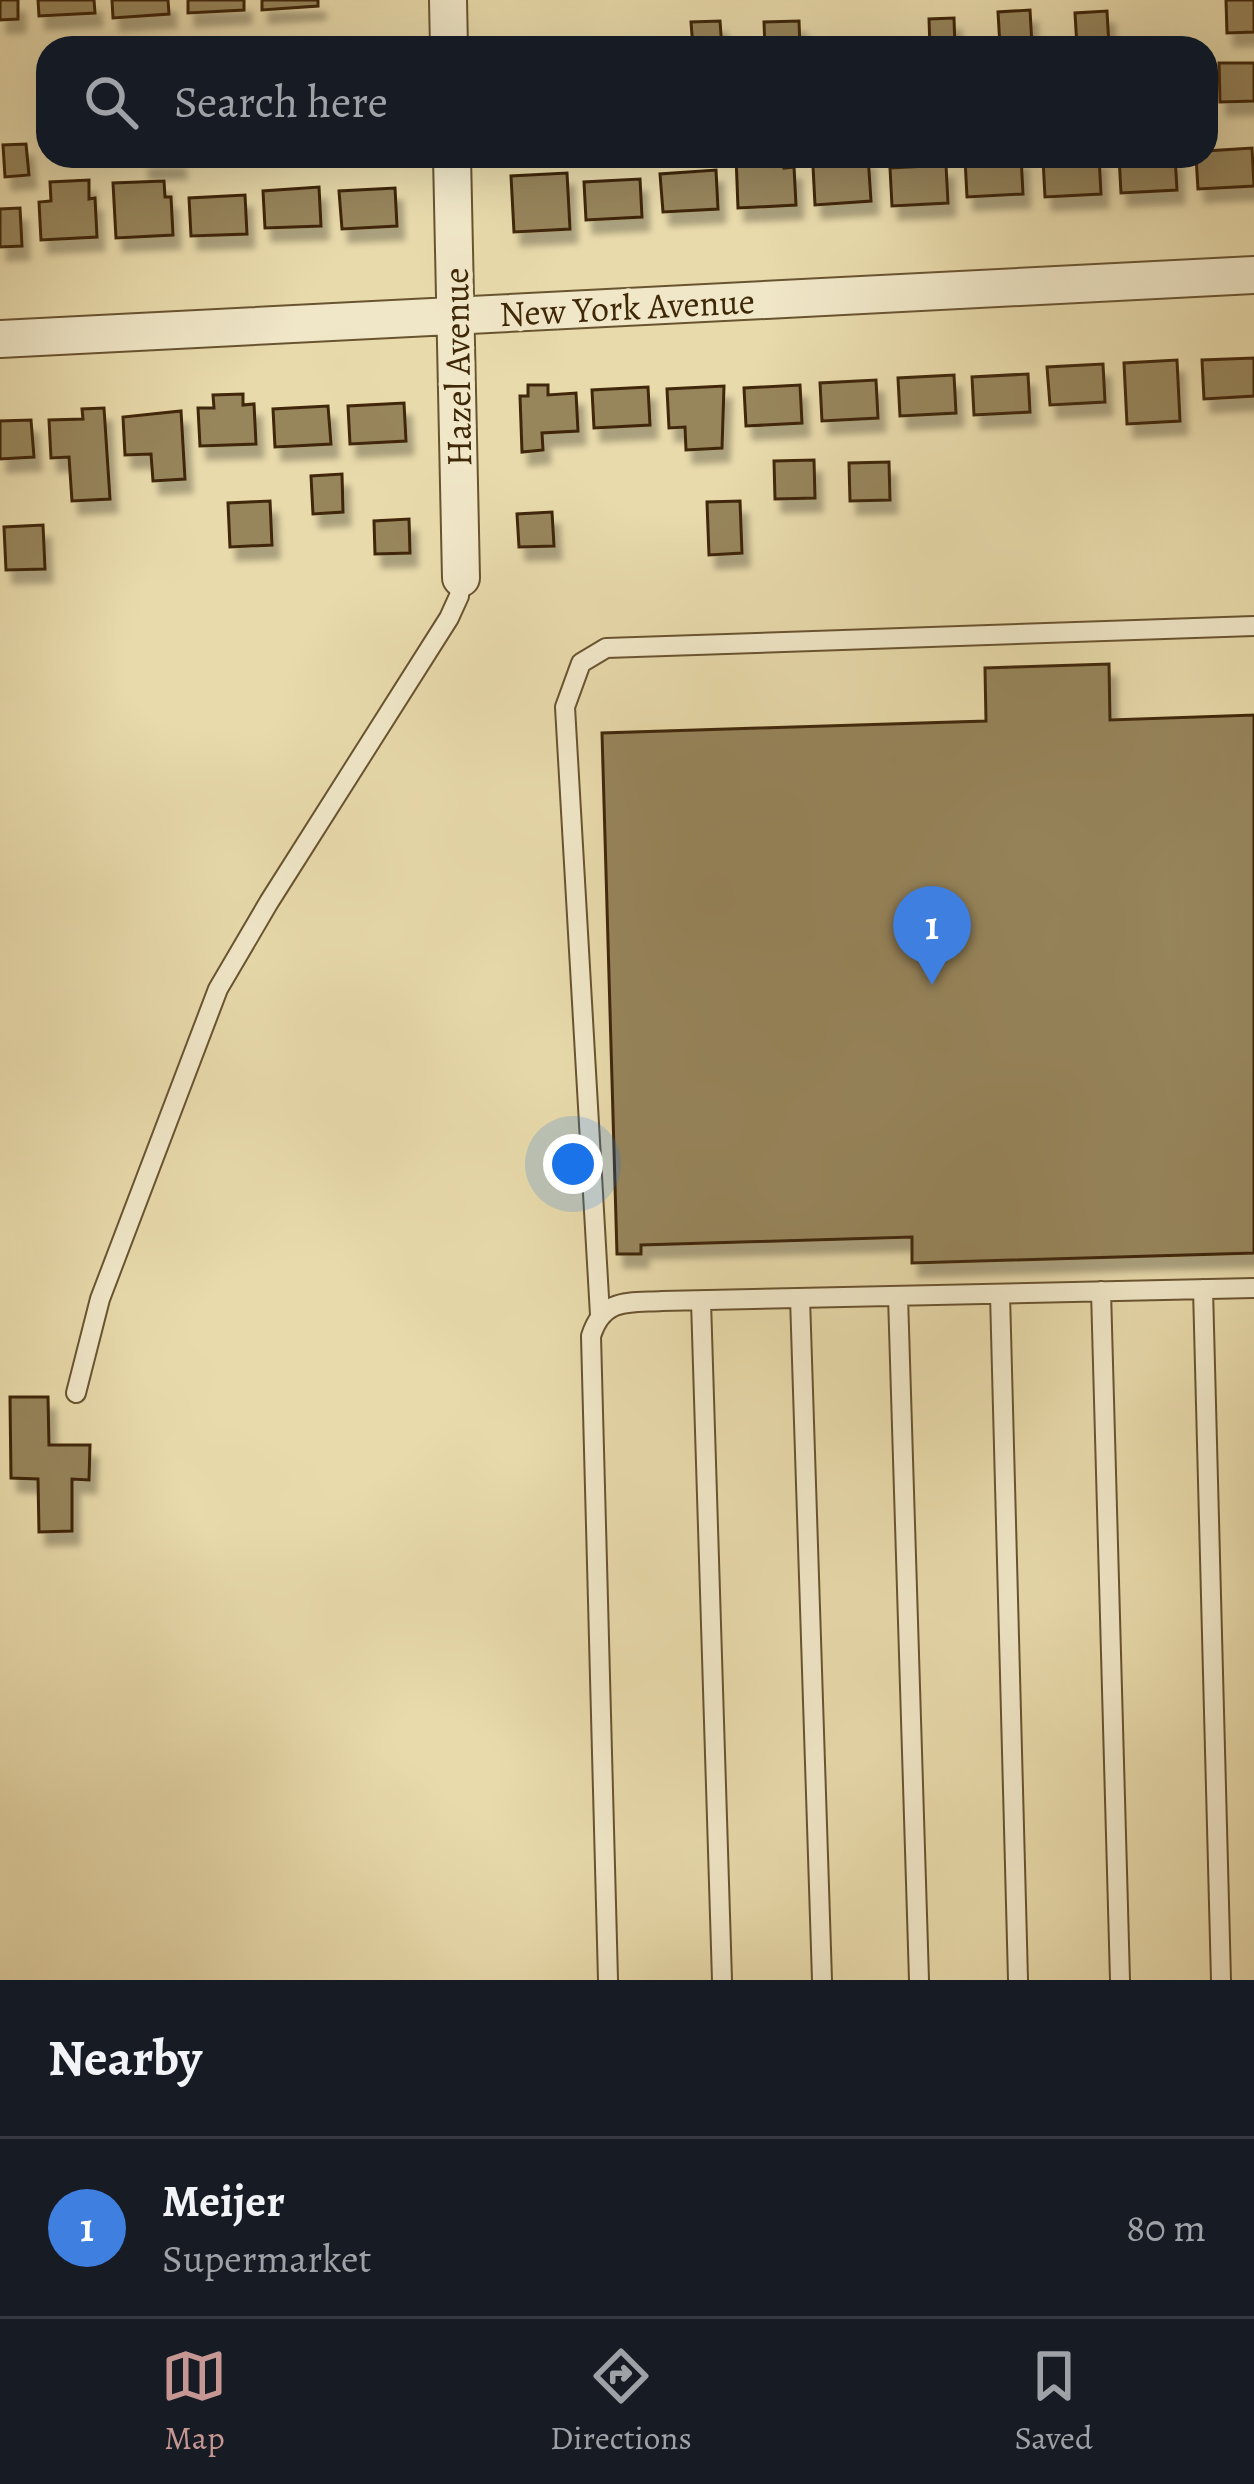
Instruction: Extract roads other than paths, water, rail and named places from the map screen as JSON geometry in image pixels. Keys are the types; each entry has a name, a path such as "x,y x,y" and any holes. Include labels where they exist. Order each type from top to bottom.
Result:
{"street":[{"path":"448,0 449,36"},
{"name":"Hazel Avenue","path":"452,168 461,578"},
{"name":"New York Avenue","path":"0,339 1254,274"}],"lane":[{"path":"76,1393 100,1299 218,989 449,618 461,578"},
{"path":"608,1980 592,1336 600,1315 565,707 581,663 606,648 1254,626"},
{"path":"600,1315 625,1304 700,1300 1254,1288"},
{"path":"1203,1289 1221,1980"},
{"path":"1101,1292 1120,1980"},
{"path":"1000,1294 1018,1980"},
{"path":"898,1296 919,1980"},
{"path":"800,1298 822,1980"},
{"path":"700,1300 722,1980"}],"place":[{"name":"Meijer","path":"932,985"}]}
